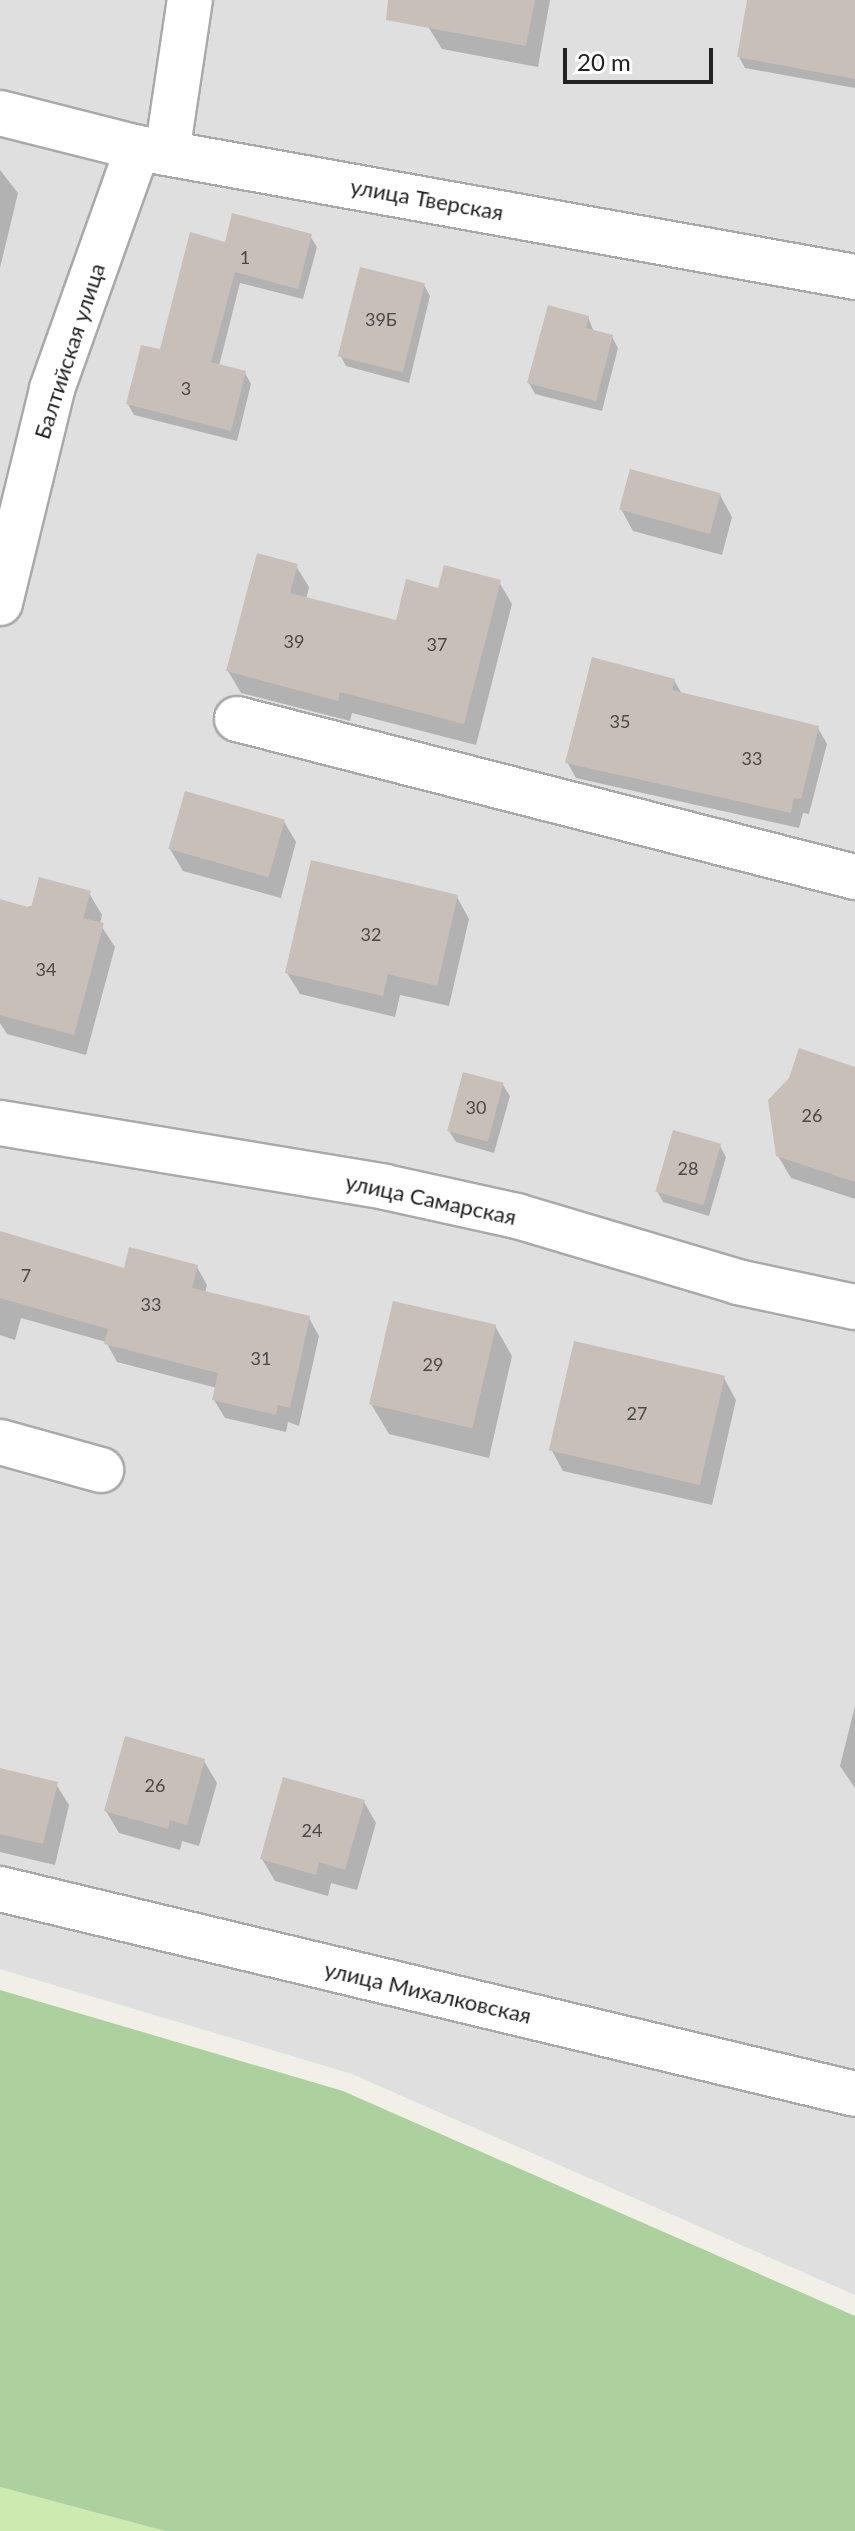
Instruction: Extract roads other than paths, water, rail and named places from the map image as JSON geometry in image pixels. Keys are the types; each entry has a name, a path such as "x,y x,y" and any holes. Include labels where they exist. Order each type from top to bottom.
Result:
{"street":[{"name":"Балтийская улица","path":"0,603 52,389 153,151 190,0"},
{"name":"улица Тверская","path":"0,113 153,151 855,277"},
{"path":"237,719 855,877"},
{"name":"улица Самарская","path":"0,1123 385,1187 517,1216 738,1282 855,1307"},
{"path":"0,1442 101,1470"},
{"name":"улица Михалковская","path":"0,1889 855,2094"}]}
